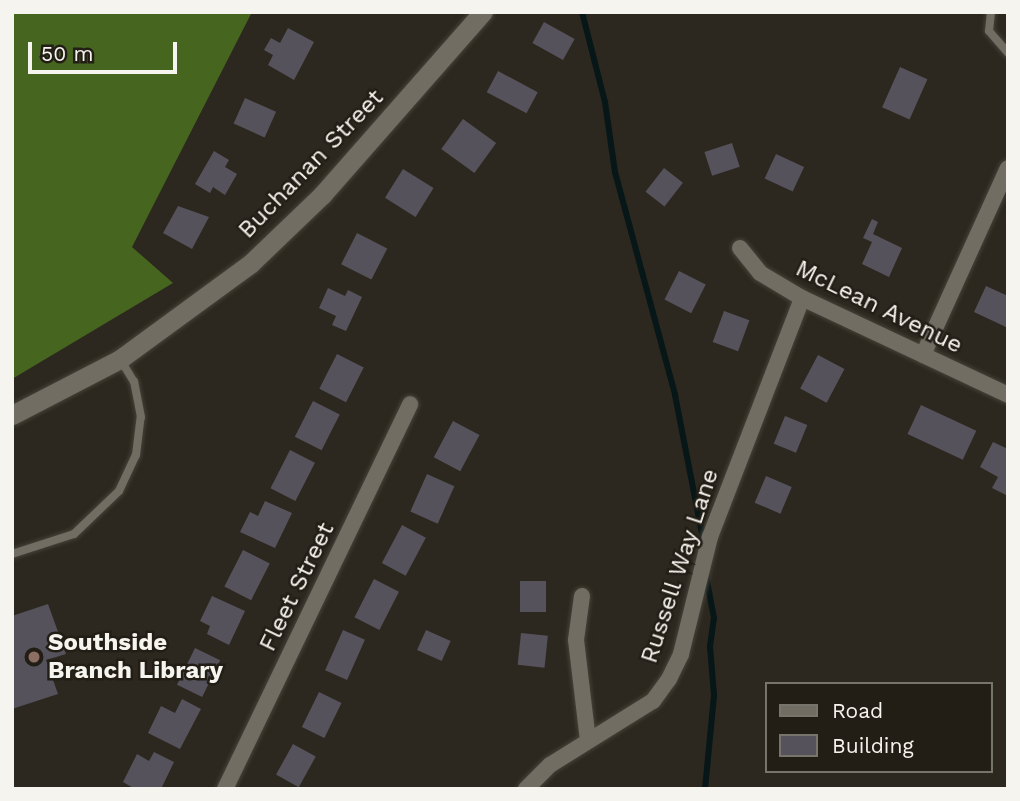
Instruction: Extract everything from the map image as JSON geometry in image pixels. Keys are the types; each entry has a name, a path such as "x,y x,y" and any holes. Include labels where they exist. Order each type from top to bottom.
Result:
{"street":[{"name":"Buchanan Street","path":"12,415 120,359 251,263 313,203 484,12"},
{"path":"923,355 1008,168"},
{"name":"McLean Avenue","path":"740,247 760,273 802,298 1008,395"},
{"name":"Russell Way Lane","path":"526,789 550,765 642,709 669,679 681,654 710,537 802,298"},
{"name":"Fleet Street","path":"225,789 410,404"},
{"path":"582,596 576,639 588,740"}],"lane":[{"path":"991,12 989,31 1008,53"},
{"path":"12,554 74,534 119,491 136,455 141,417 134,382 120,359"}],"green space":[{"path":"12,12 252,12 132,247 173,283 12,379"}],"building":[{"path":"544,22 575,39 563,60 532,43"},
{"path":"288,28 314,42 294,80 268,65 273,55 264,50 271,38 280,43"},
{"path":"900,67 927,79 910,119 882,107"},
{"path":"498,71 538,92 526,113 487,92"},
{"path":"245,98 276,112 265,137 234,124"},
{"path":"463,119 496,143 474,173 441,149"},
{"path":"732,143 740,167 712,176 704,152"},
{"path":"214,151 229,160 225,167 237,174 225,195 213,187 210,193 195,184"},
{"path":"776,154 804,167 793,192 765,178"},
{"path":"664,168 683,183 664,206 646,192"},
{"path":"403,169 434,188 416,217 385,198"},
{"path":"178,206 209,217 192,249 163,233"},
{"path":"872,219 878,222 873,234 902,248 889,277 862,264 872,242 863,238"},
{"path":"357,233 387,248 371,280 341,264"},
{"path":"679,271 706,285 691,313 664,300"},
{"path":"986,286 1008,296 1008,328 974,312"},
{"path":"328,288 345,296 348,290 362,297 346,331 332,325 336,316 319,308"},
{"path":"724,311 749,320 738,351 713,342"},
{"path":"337,354 364,368 346,402 319,389"},
{"path":"818,355 844,369 827,403 800,389"},
{"path":"313,401 340,415 322,450 295,437"},
{"path":"921,405 976,431 963,460 907,434"},
{"path":"785,416 807,425 796,453 774,444"},
{"path":"453,421 479,435 460,471 434,457"},
{"path":"993,442 1008,449 1008,496 992,488 998,477 980,467"},
{"path":"290,450 315,463 295,501 270,488"},
{"path":"427,474 454,486 438,524 410,511"},
{"path":"766,476 792,487 780,514 755,503"},
{"path":"265,501 292,513 275,548 240,532 250,512 258,516"},
{"path":"402,525 426,538 406,576 382,563"},
{"path":"243,550 270,564 251,600 224,587"},
{"path":"374,579 399,592 379,630 354,617"},
{"path":"520,581 546,581 546,612 520,612"},
{"path":"212,596 245,611 229,645 207,634 210,626 200,621"},
{"name":"Southside Branch Library","path":"48,604 66,654 46,660 58,694 12,709 12,616"},
{"path":"343,630 365,640 347,680 325,670"},
{"path":"426,630 451,641 442,661 417,650"},
{"path":"521,633 548,636 545,668 518,665"},
{"path":"195,648 220,660 202,697 177,685"},
{"path":"319,692 341,703 324,738 302,727"},
{"path":"182,699 201,709 180,749 148,733 161,706 175,713"},
{"path":"293,744 316,757 299,787 276,775"},
{"path":"154,752 174,762 161,789 135,789 123,782 137,754 149,761"}],"waterway":[{"path":"582,12 605,102 615,172 675,395 704,544"},
{"path":"705,789 714,695 710,646 714,618 706,576"}],"place":[{"name":"Southside Branch Library","path":"34,657"}]}
